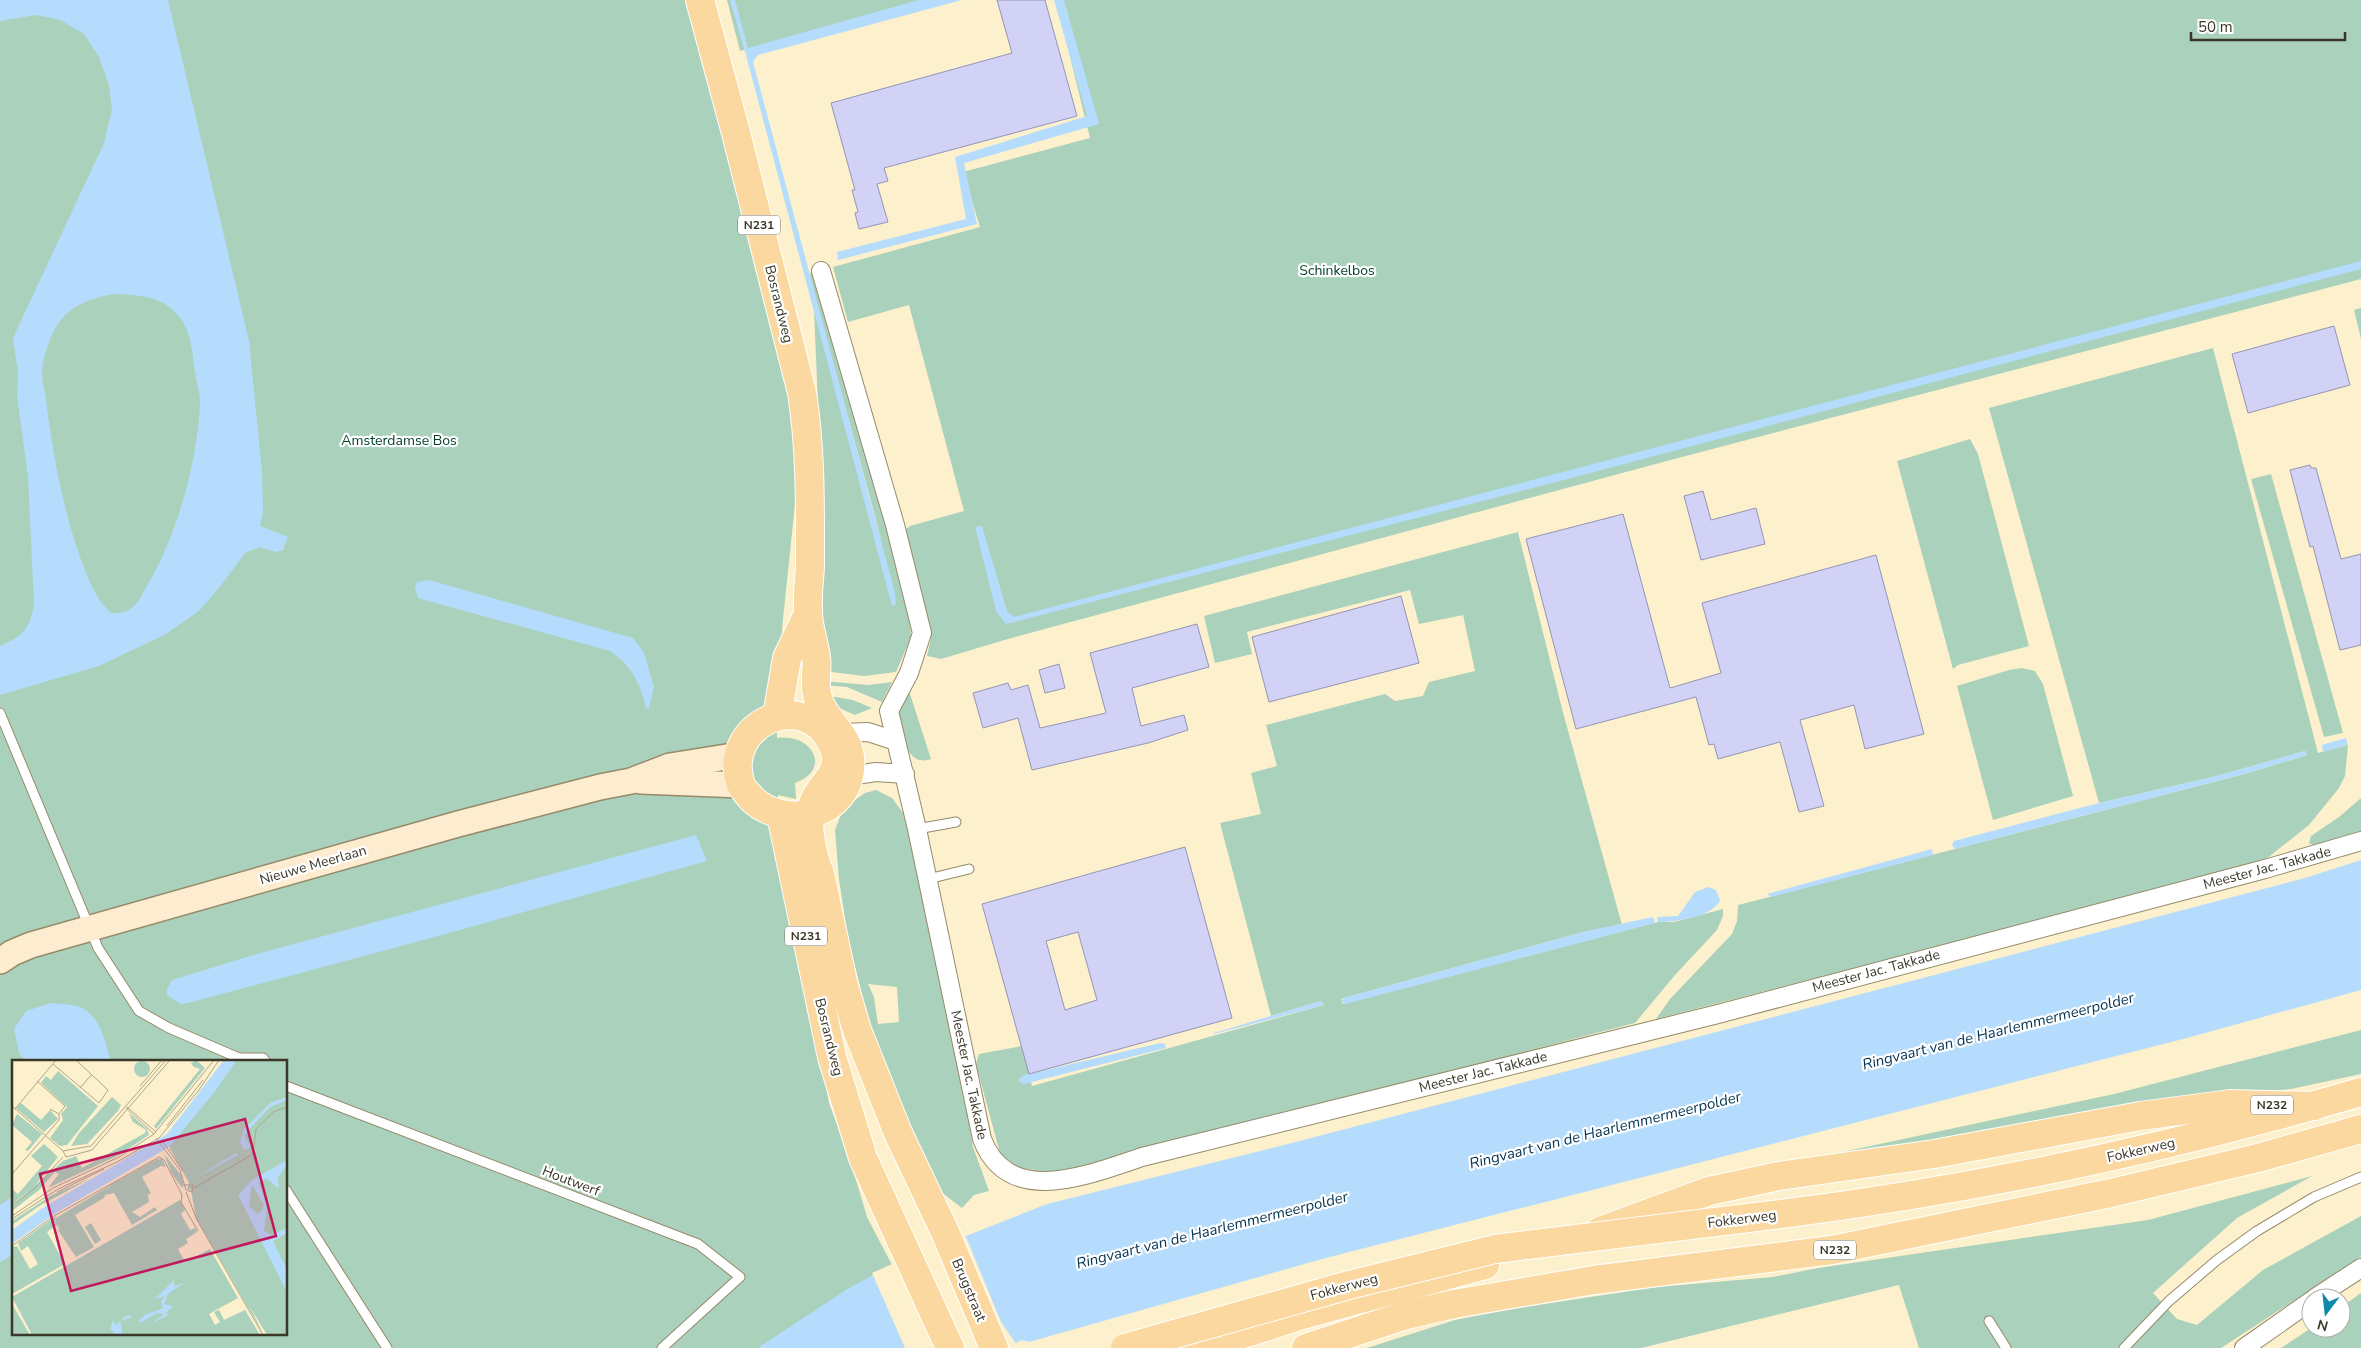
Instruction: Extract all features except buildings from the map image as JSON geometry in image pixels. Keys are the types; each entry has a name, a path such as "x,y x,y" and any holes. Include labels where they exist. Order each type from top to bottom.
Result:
{"main road":[{"name":"Bosrandweg","path":"700,0 802,393 806,421 810,516 808,614 816,659 816,694 832,728"},
{"name":"Bosrandweg","path":"777,716 787,658 808,614"},
{"name":"N231","path":"777,716 795,716 809,720 822,729 832,728"},
{"path":"777,716 765,720 753,728 744,740 739,755 738,770 741,784 758,804 781,815 819,810 841,795 849,776"},
{"name":"N231","path":"832,728 848,752 849,776"},
{"name":"N231","path":"819,810 814,801 833,773 836,755 832,728"},
{"name":"Bosrandweg","path":"819,810 814,860 820,874 843,982 857,1030 898,1133 945,1232"},
{"name":"Bosrandweg","path":"781,815 832,1057 863,1158 932,1308"},
{"name":"Fokkerweg","path":"1125,1348 1349,1285 1495,1249 1845,1206 1997,1181 2204,1136 2361,1092"},
{"name":"N232","path":"1193,1348 1253,1331 1302,1314 1565,1242 1709,1191 1741,1183 1821,1169 1934,1154 2140,1116 2230,1104 2314,1106"},
{"name":"N232","path":"1306,1348 1406,1315 1454,1304 1585,1281 1832,1250 2111,1193 2258,1158 2361,1129"},
{"name":"Brugstraat","path":"945,1232 994,1348"},
{"name":"N231","path":"932,1308 950,1348"},
{"path":"932,1308 937,1348"}],"street":[{"path":"821,272 895,525 922,633 909,673 889,711 896,741"},
{"path":"832,728 868,732 896,741"},
{"name":"Meester Jac. Takkade","path":"896,741 928,879 982,1139 995,1164 1008,1174 1040,1182 1088,1173 1151,1154 1718,1014 2282,865 2361,841"},
{"name":"Nieuwe Meerlaan","path":"0,961 12,953 31,945 458,824 600,787 631,781 670,766 739,755"},
{"path":"849,776 876,772 905,774"},
{"name":"Nieuwe Meerlaan","path":"631,781 741,784"},
{"path":"2330,1288 2361,1268"},
{"path":"2244,1348 2301,1308"}],"lane":[{"path":"0,713 98,948 139,1011 169,1028 236,1060 263,1058 264,1060"},
{"path":"917,829 956,822"},
{"path":"928,879 969,869"},
{"name":"Houtwerf","path":"288,1087 698,1244 740,1277 662,1348"},
{"path":"2124,1348 2169,1301 2216,1260 2257,1231 2314,1197 2361,1178"},
{"path":"288,1193 387,1348"},
{"path":"1989,1321 2006,1348"}],"green space":[{"name":"Amsterdamse Bos","path":"0,0 687,0 804,418 776,699 777,738 790,738 800,741 813,754 815,762 813,770 806,777 795,783 796,799 778,795 779,824 829,1103 850,1160 867,1217 892,1265 873,1348 0,1348"},
{"path":"727,0 921,0 740,51"},
{"name":"Schinkelbos","path":"1056,0 2361,0 2361,279 1663,462 1008,639 941,659 927,656 931,638 902,536 905,535 906,529 910,526 964,511 909,305 848,322 833,267 980,227 963,172 1090,138"},
{"path":"817,270 892,542 910,618 911,637 896,672 864,676 823,671 822,503 814,309 884,549 809,274"},
{"path":"2361,308 2361,339 2354,310"},
{"path":"2213,348 2318,753 2348,745 2345,776 2339,788 2309,825 2266,859 2235,871 1656,1019 1670,999 1732,934 1737,921 1738,905 2248,773 2307,755 2305,751 2217,776 2099,803 1989,408"},
{"path":"1970,439 1978,454 2029,646 1958,665 1953,669 1897,461"},
{"path":"2271,474 2343,733 2324,737 2251,479"},
{"path":"1518,532 1562,709 1622,925 1587,931 1344,998 1341,999 1343,1004 1658,922 1674,922 1723,909 1723,916 1717,930 1675,975 1635,1023 1058,1173 1019,1168 1001,1157 976,1064 979,1054 1022,1046 1032,1086 1324,1005 1321,1001 1271,1016 1220,823 1261,814 1251,773 1277,766 1266,725 1385,694 1395,701 1423,696 1429,682 1475,671 1463,615 1419,624 1410,590 1247,632 1252,654 1215,663 1204,616"},
{"path":"2022,668 2035,671 2043,684 2073,796 1993,820 1957,686 2009,670"},
{"path":"823,681 869,685 892,682 882,702 847,687 823,685"},
{"path":"909,691 931,759 922,760 910,754 904,739 898,714"},
{"path":"829,696 853,700 872,708 855,715 839,708"},
{"path":"876,790 892,798 903,813 943,964 973,1147 989,1191 974,1195 962,1208 941,1192 890,1080 865,1008 847,932 839,879 835,830 840,817 851,803 865,793","holes":["868,984 897,987 899,1022 878,1024 874,997"]},
{"path":"2361,798 2361,831 2315,846 2309,843 2311,836 2339,817"},
{"path":"2361,1030 2361,1074 2291,1089 2121,1109 1885,1156 1819,1157 2114,1094"},
{"path":"2312,1176 2237,1218 2153,1293 2177,1319 2197,1325 2263,1270 2361,1216 2361,1257 2313,1288 2301,1288 2301,1296 2221,1348 1919,1348 1899,1285 1641,1348 1367,1348 1455,1320 1510,1309 1657,1287 1773,1277 1818,1268 2148,1220"},
{"path":"2361,1293 2361,1348 2281,1348 2301,1335 2301,1338 2351,1338 2351,1300"}],"water":[{"path":"0,0 168,0 249,341 262,471 263,512 260,526 288,537 283,550 275,552 260,547 245,553 200,610 166,634 99,666 0,695 0,646 15,638 28,625 34,603 28,477 17,396 18,373 13,338 104,143 112,110 109,85 98,55 83,33 60,20 36,15 0,21","holes":["113,294 145,297 161,302 174,311 184,323 191,344 200,404 195,451 190,475 168,544 158,566 135,605 125,612 118,613 111,613 100,600 89,580 80,557 64,502 56,465 42,371 50,340 63,317 82,303"]},
{"path":"730,0 735,0 748,48 919,0 962,0 758,55 753,62 895,593 896,604 892,606 746,55"},
{"path":"1054,0 1064,0 1099,124 964,163 977,224 838,260 837,252 966,219 955,157 1087,116"},
{"path":"2361,261 2361,269 1560,481 1006,624 996,611 975,527 982,526 1007,611 1014,617"},
{"path":"429,580 633,638 644,653 654,687 649,708 646,708 634,676 624,663 610,651 418,598 415,588 417,582"},
{"path":"2346,738 2348,745 2323,752 2322,745"},
{"path":"2305,751 2307,755 2248,773 1955,849 1952,845 1954,841 2099,803 2217,776"},
{"path":"696,835 707,861 192,1002 181,1004 167,995 167,989 172,980 257,954"},
{"path":"1932,849 1933,855 1771,897 1767,894"},
{"name":"Ringvaart van de Haarlemmermeerpolder","path":"2361,860 2361,990 2183,1039 1322,1259 1029,1342 1022,1340 1006,1348 758,1348 849,1288 892,1265 1047,1204 1288,1144 2305,878"},
{"path":"1709,887 1716,890 1720,900 1710,911 1683,920 1658,922 1657,917 1678,916 1695,892"},
{"path":"1653,917 1655,923 1345,1004 1341,1001 1344,998 1587,931"},
{"path":"1321,1001 1324,1005 1214,1034 1214,1033"},
{"path":"51,1003 67,1004 82,1008 98,1024 110,1060 24,1060 19,1053 14,1029 26,1011"},
{"path":"1160,1043 1165,1044 1166,1048 1024,1084 1019,1082 1019,1078 1025,1075"},
{"path":"12,1197 12,1255 0,1262 0,1205"}],"pier":[{"path":"964,1232 1001,1322 1017,1345 1012,1348 905,1348 872,1273"}]}
